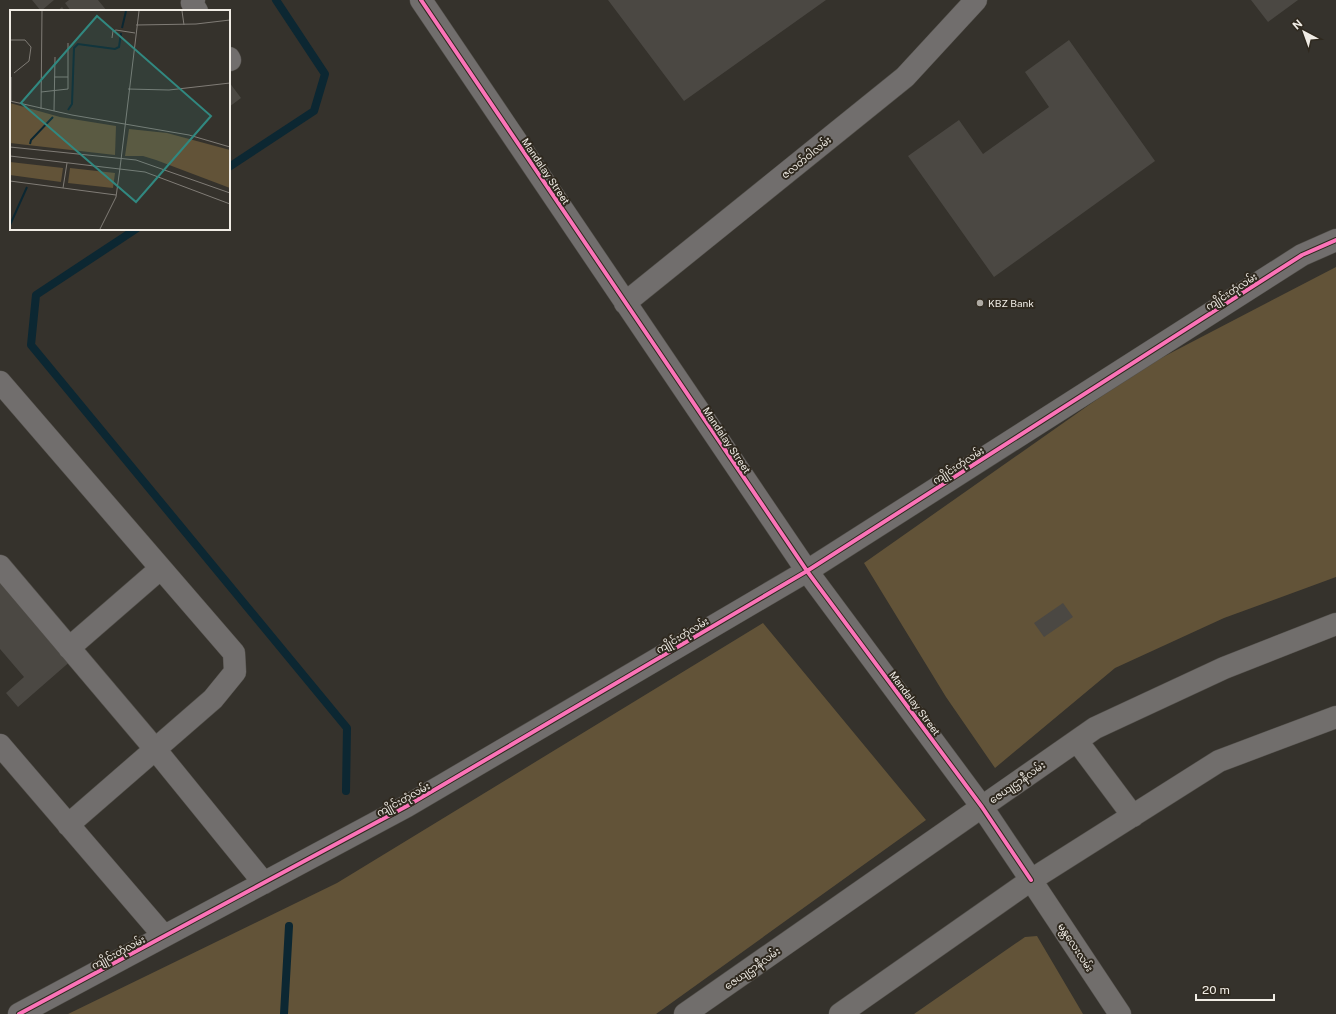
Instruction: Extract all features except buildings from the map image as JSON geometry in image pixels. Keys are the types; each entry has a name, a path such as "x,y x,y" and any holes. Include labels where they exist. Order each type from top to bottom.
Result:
{"main road":[{"name":"ဇေယျဌာနီလမ်း","path":"685,1014 1095,728 1224,668 1336,624"},
{"path":"840,1014 1032,880 1219,761 1336,717"},
{"path":"1077,741 1133,816"},
{"name":"မန္တလေးလမ်း","path":"1032,880 1120,1014"}],"street":[{"path":"194,0 192,3 196,10"},
{"name":"Mandalay Street","path":"421,0 807,571 982,807 1032,880"},
{"name":"ဇလတ်ဝါလမ်း","path":"625,303 905,77 976,0"},
{"name":"ကျိုင်းတုံလမ်း","path":"19,1014 407,806 807,571 1302,256 1336,240"},
{"path":"0,382 234,654 235,672 213,699 68,825"},
{"path":"0,566 155,749 264,883"},
{"path":"69,648 160,569"},
{"path":"0,745 164,936"}],"shaded area":[{"path":"1336,267 1336,577 1224,618 1115,668 995,768 946,697 864,563 1140,369"},
{"path":"763,623 926,820 656,1014 68,1014 337,883"},
{"path":"1037,936 1083,1014 914,1014 1025,937"}],"waterway":[{"path":"230,166 314,111 325,74 276,0"},
{"path":"134,230 36,295 31,345 347,728 346,791"},
{"path":"284,1014 289,926"}],"cycle path":[{"path":"421,0 807,571 982,807 1031,880"},
{"path":"19,1014 407,806 807,571 1302,255 1336,240"}],"place":[{"name":"KBZ Bank","path":"980,303"}]}
